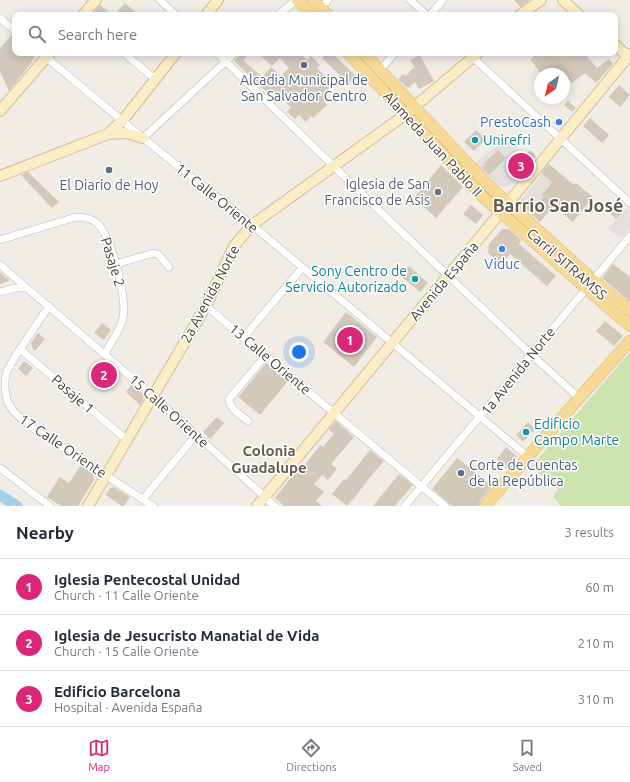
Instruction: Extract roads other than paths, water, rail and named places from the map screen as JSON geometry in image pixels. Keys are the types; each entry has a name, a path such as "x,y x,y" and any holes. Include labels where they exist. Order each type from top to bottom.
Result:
{"main road":[{"path":"86,12 96,0"},
{"path":"208,12 218,0"},
{"path":"296,0 309,12"},
{"path":"305,0 322,8"},
{"path":"524,12 541,0"},
{"path":"563,0 576,12"},
{"path":"618,47 629,56"},
{"path":"0,112 44,56"},
{"path":"108,134 123,120 173,56"},
{"name":"Alameda Juan Pablo II","path":"351,56 410,111"},
{"name":"Carril SITRAMSS","path":"359,56 469,174 504,208 589,284 630,318"},
{"name":"Alameda Juan Pablo II","path":"367,56 380,70 410,111"},
{"name":"2a Avenida Norte","path":"88,506 206,306 234,246 252,225 410,111 471,56"},
{"name":"Avenida España","path":"257,506 629,56"},
{"path":"0,176 108,134 126,133 144,138"},
{"path":"589,284 630,311"},
{"path":"589,284 630,326"},
{"path":"485,506 630,341"}],"street":[{"path":"160,0 173,12"},
{"path":"282,12 296,0"},
{"path":"410,0 425,12"},
{"path":"432,12 443,0"},
{"path":"0,18 12,28"},
{"name":"11 Calle Oriente","path":"48,56 144,138 252,225 528,456"},
{"path":"127,56 154,79"},
{"path":"220,56 388,219 579,398"},
{"path":"144,138 232,56"},
{"path":"380,70 392,56"},
{"path":"475,56 630,203"},
{"name":"Pasaje 2","path":"0,240 76,216 93,220 99,225 105,233 116,264 123,297 123,317 105,354"},
{"name":"1a Avenida Norte","path":"406,506 630,236"},
{"path":"116,264 154,253 159,255 169,267"},
{"name":"15 Calle Oriente","path":"0,265 26,288 50,306 153,396 275,506"},
{"path":"244,338 302,268"},
{"path":"0,292 15,288 26,288"},
{"name":"17 Calle Oriente","path":"50,306 20,349 7,371 5,380 7,401 14,412 31,427 153,506"},
{"name":"13 Calle Oriente","path":"206,306 444,506"},
{"name":"Pasaje 1","path":"20,349 126,440"},
{"path":"248,421 231,407 229,403 230,399 265,356"},
{"path":"143,500 196,435"},
{"path":"0,468 50,506"}],"waterway":[{"path":"0,495 17,506"}],"place":[{"name":"Alcadia Municipal de San Salvador Centro","path":"304,65"},
{"name":"PrestoCash","path":"559,122"},
{"name":"Unirefri","path":"475,140"},
{"name":"Edificio Barcelona","path":"521,166"},
{"name":"El Diario de Hoy","path":"109,170"},
{"name":"Iglesia de San Francisco de Asis","path":"438,192"},
{"name":"Viduc","path":"502,249"},
{"name":"Sony Centro de Servicio Autorizado","path":"415,279"},
{"name":"Iglesia Pentecostal Unidad","path":"350,340"},
{"name":"Iglesia de Jesucristo Manatial de Vida","path":"104,375"},
{"name":"Edificio Campo Marte","path":"526,432"},
{"name":"Corte de Cuentas de la República","path":"461,473"}],"district":[{"name":"Barrio San José","path":"558,205"},
{"name":"Colonia Guadalupe","path":"269,458"}]}
